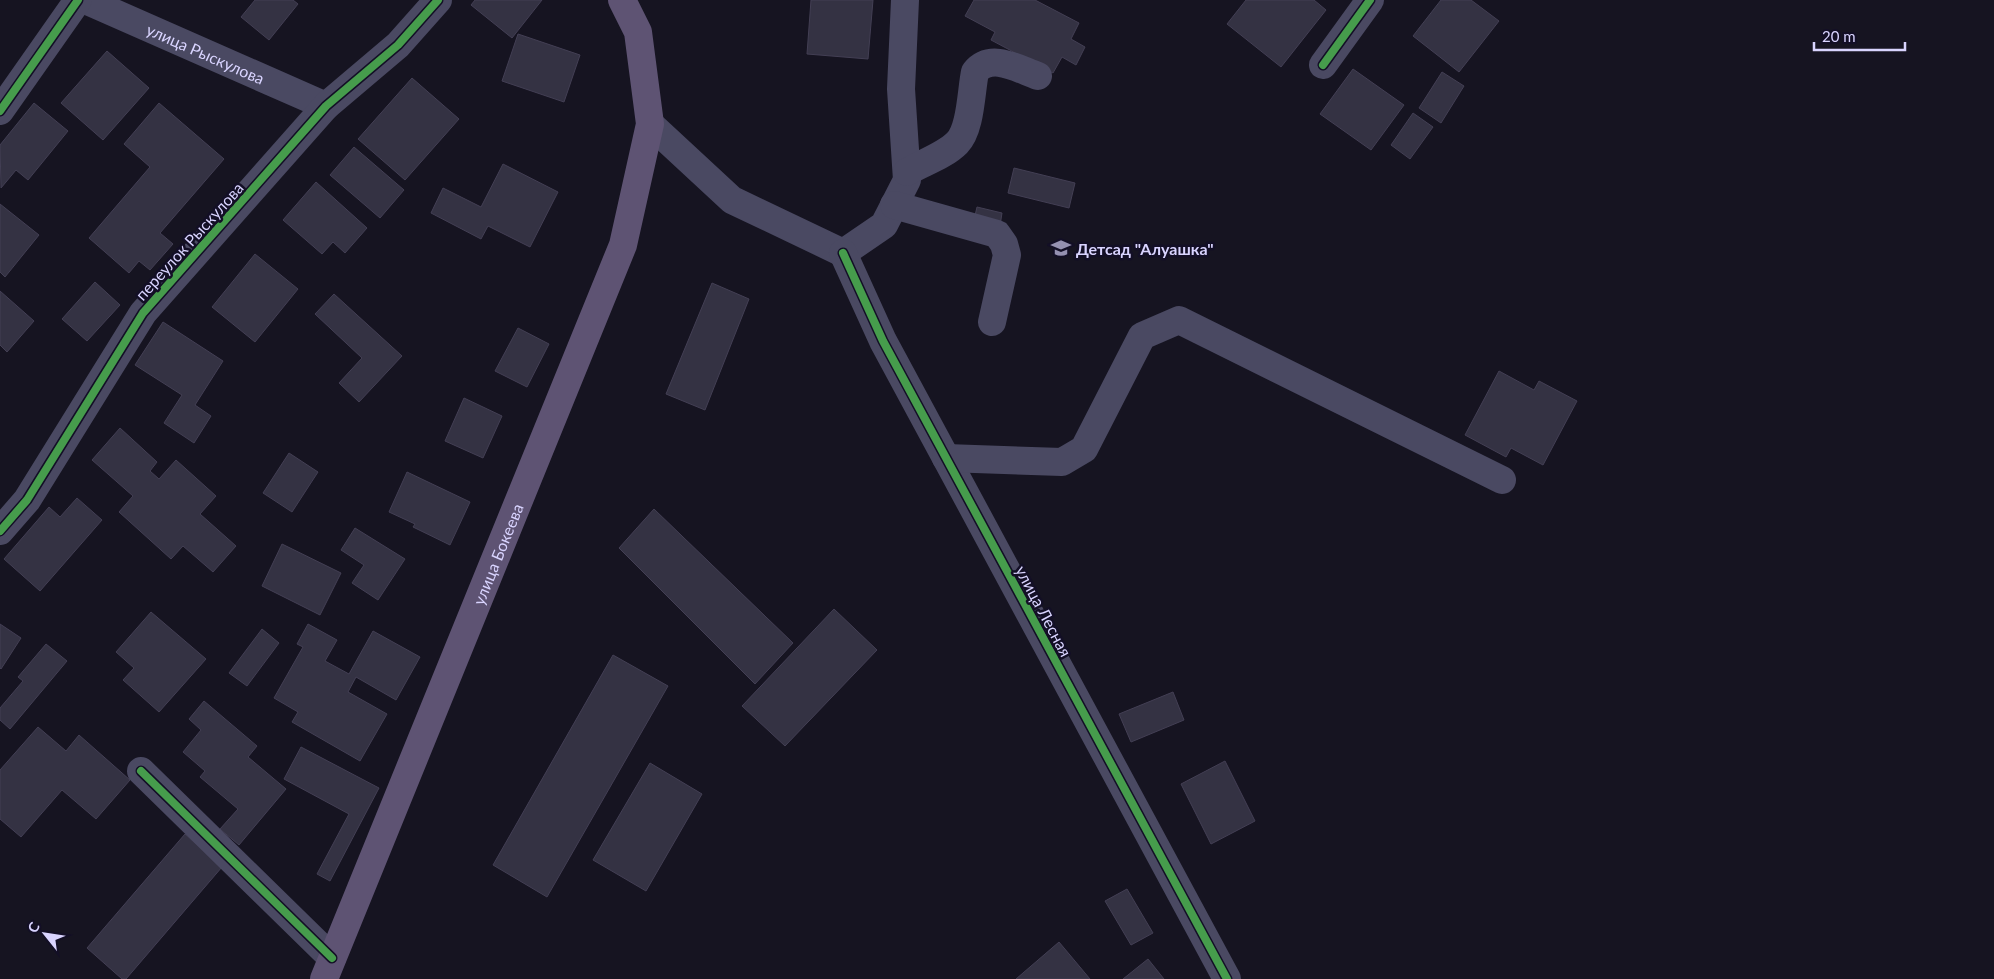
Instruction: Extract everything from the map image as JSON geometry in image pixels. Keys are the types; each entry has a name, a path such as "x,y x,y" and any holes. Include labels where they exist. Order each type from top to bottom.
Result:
{"main road":[{"path":"622,0 638,32 650,124"},
{"name":"улица Бокеева","path":"328,968 623,245 650,124"}],"street":[{"path":"0,111 78,0"},
{"name":"улица Рыскулова","path":"85,0 326,106"},
{"name":"переулок Рыскулова","path":"0,532 27,500 143,313 326,106 398,45 438,0"},
{"path":"650,124 732,200 842,253 884,225 907,180 901,89 905,0"},
{"path":"1324,65 1370,0"},
{"path":"906,172 957,143 965,131 974,72 980,65 999,62 1038,76"},
{"path":"894,204 997,234 1004,244 1007,255 992,322"},
{"name":"улица Лесная","path":"842,253 883,341 1227,979"},
{"path":"946,458 1062,462 1084,449 1142,336 1180,320 1502,480"},
{"path":"141,771 328,968"}],"building":[{"path":"255,0 293,0 298,4 269,40 241,17"},
{"path":"475,0 542,0 512,38 471,5"},
{"path":"811,0 873,0 868,59 807,54"},
{"path":"974,0 1035,0 1079,23 1071,39 1085,47 1076,65 1062,57 1053,73 991,40 995,32 965,16"},
{"path":"1246,0 1314,0 1326,10 1281,67 1227,24"},
{"path":"1441,0 1471,0 1499,21 1459,72 1413,36"},
{"path":"518,34 580,55 564,102 502,81"},
{"path":"107,51 149,88 103,140 61,103"},
{"path":"1353,69 1404,105 1371,150 1320,114"},
{"path":"1442,72 1464,86 1441,123 1419,108"},
{"path":"412,78 459,119 405,180 358,139"},
{"path":"34,103 68,131 28,180 16,170 1,188 0,145"},
{"path":"159,103 224,159 160,233 173,244 150,270 139,261 129,273 89,238 150,167 124,144"},
{"path":"1413,113 1433,127 1410,159 1391,145"},
{"path":"354,147 404,190 380,218 330,175"},
{"path":"503,164 558,192 530,247 488,226 481,239 431,213 443,188 481,207"},
{"path":"1014,168 1075,183 1069,208 1008,193"},
{"path":"316,182 367,228 345,253 333,242 322,254 283,220"},
{"path":"0,204 39,235 5,277 0,272"},
{"path":"977,207 1002,213 1000,226 974,220"},
{"path":"255,254 298,289 255,342 212,307"},
{"path":"95,282 120,305 87,341 62,319"},
{"path":"712,283 749,299 705,410 666,394"},
{"path":"0,291 34,321 7,352 0,345"},
{"path":"334,294 402,356 359,402 339,383 362,358 315,314"},
{"path":"163,322 223,361 195,405 211,416 194,443 164,423 182,395 135,365"},
{"path":"518,328 549,344 527,387 495,371"},
{"path":"1499,371 1534,390 1539,381 1577,401 1543,465 1511,448 1506,457 1465,435"},
{"path":"464,398 502,416 483,458 445,441"},
{"path":"120,428 157,462 150,471 159,479 176,460 216,496 200,514 236,546 213,572 183,546 171,559 119,512 133,496 92,460"},
{"path":"289,453 318,472 292,512 263,493"},
{"path":"407,472 470,502 450,545 413,527 415,524 389,512"},
{"path":"77,498 102,520 40,591 4,559 49,507 60,517"},
{"path":"654,509 793,643 755,684 619,548"},
{"path":"355,528 405,559 378,600 352,583 364,565 341,550"},
{"path":"282,544 341,573 320,615 262,586"},
{"path":"834,609 877,650 785,746 742,706"},
{"path":"151,612 206,659 159,712 123,680 134,668 116,652"},
{"path":"0,624 21,638 1,669 0,668"},
{"path":"308,624 337,640 325,661 349,674 373,631 420,657 396,700 356,677 348,692 387,714 360,761 292,722 298,712 274,698 303,647 297,644"},
{"path":"262,629 279,643 247,686 229,673"},
{"path":"46,644 67,661 10,729 0,720 0,708 23,681 18,677"},
{"path":"613,655 668,686 547,897 493,865"},
{"path":"1173,692 1184,720 1131,742 1119,714"},
{"path":"204,701 257,746 248,757 286,789 239,845 220,829 238,809 200,777 205,771 183,752 201,730 189,719"},
{"path":"38,727 66,751 79,735 130,780 96,819 62,790 21,837 0,819 0,770"},
{"path":"301,747 379,788 330,881 317,874 349,814 284,779"},
{"path":"1225,761 1255,821 1211,844 1181,784"},
{"path":"650,763 702,794 646,891 593,860"},
{"path":"185,834 222,867 126,979 122,979 87,948"},
{"path":"1127,889 1153,933 1131,945 1105,901"},
{"path":"1059,942 1090,979 1016,979"},
{"path":"1148,959 1164,979 1123,979"}],"cycle path":[{"path":"0,111 78,0"},
{"path":"0,531 27,500 143,313 326,106 398,45 438,0"},
{"path":"1323,65 1370,0"},
{"path":"843,253 883,341 1227,979"},
{"path":"141,771 332,958"}],"place":[{"name":"Детсад \"Алуашка\"","path":"1061,248"}]}
